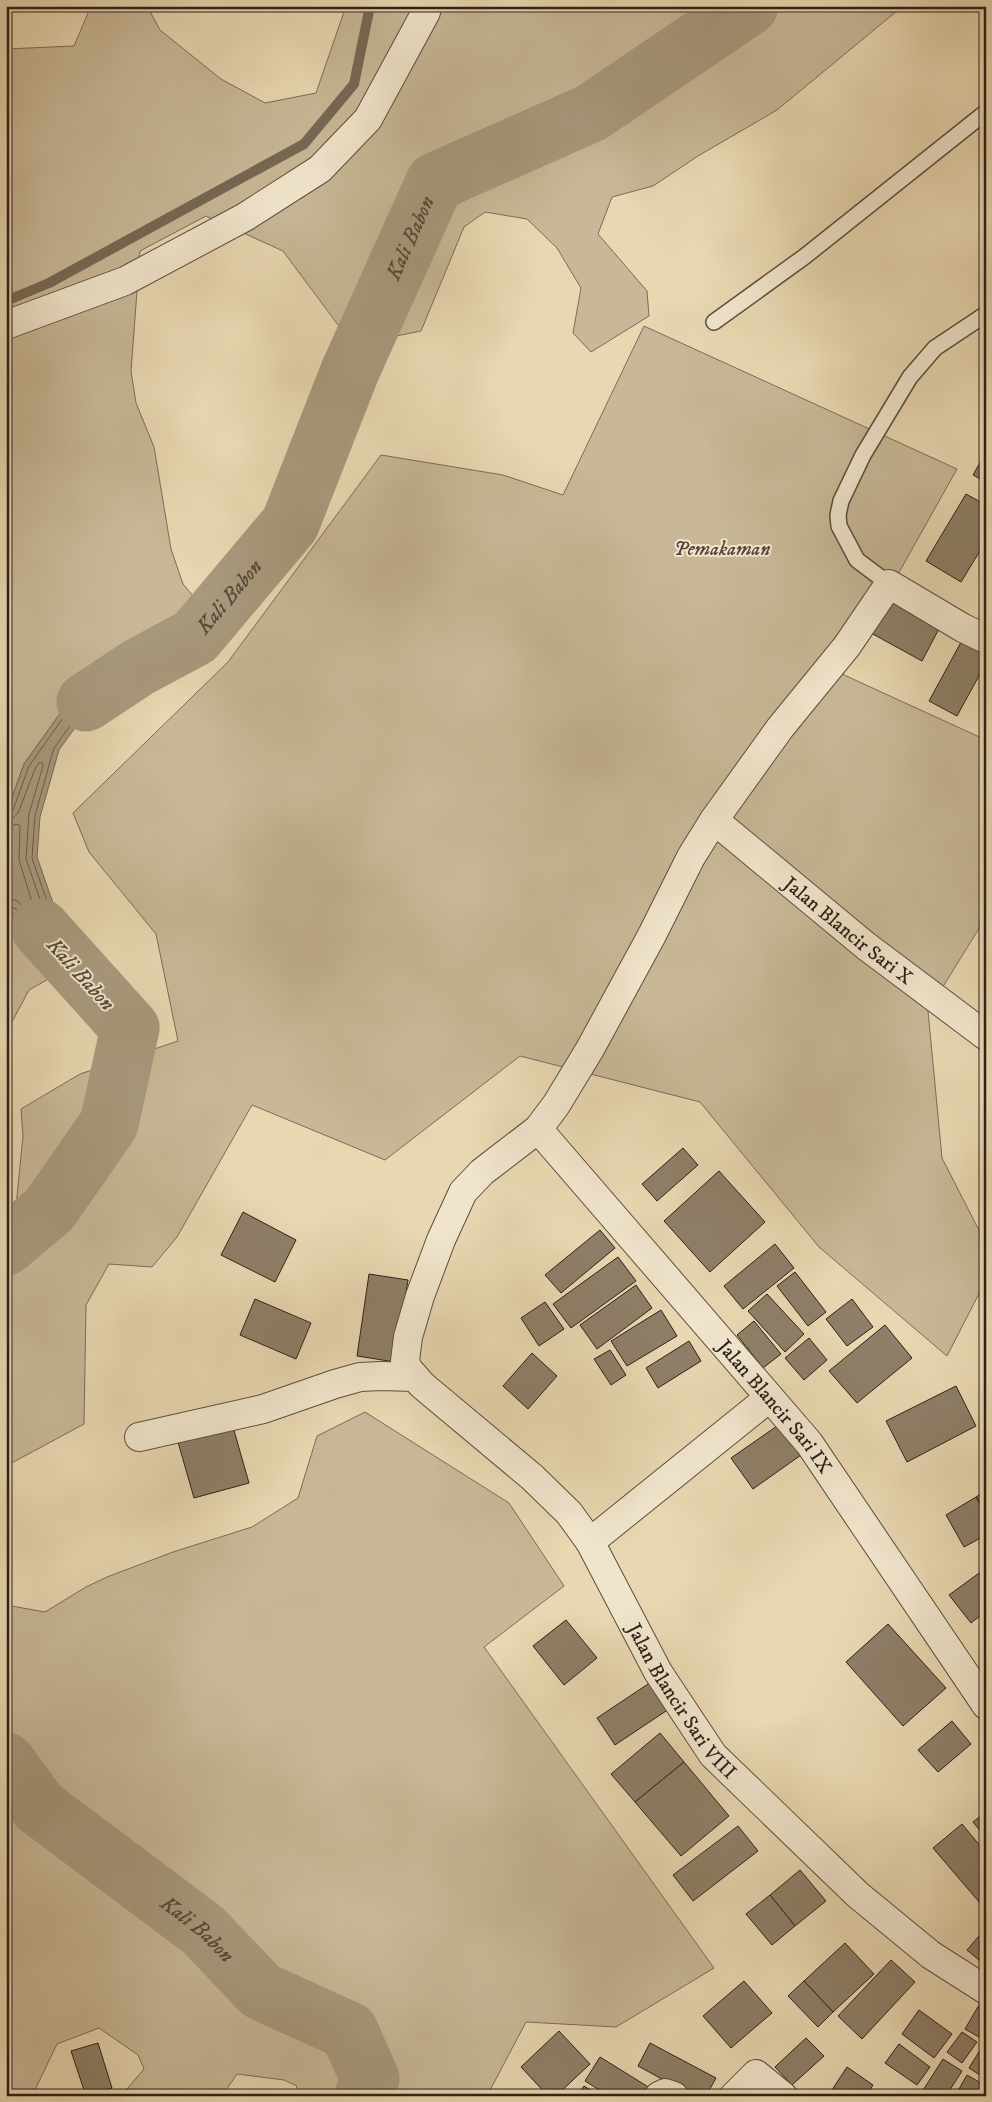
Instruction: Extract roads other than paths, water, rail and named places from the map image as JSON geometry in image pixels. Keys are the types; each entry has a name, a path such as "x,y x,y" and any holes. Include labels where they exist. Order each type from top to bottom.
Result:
{"street":[{"path":"6,325 125,281 245,217 320,169 368,119 426,12 427,6"},
{"path":"415,1377 405,1361 408,1337 420,1296 441,1240 463,1192 482,1172 538,1129 556,1105 590,1049 652,935 691,857 714,820 780,728 847,646 889,584 963,628 986,639"},
{"name":"Jalan Blancir Sari X","path":"714,820 866,946 986,1036"},
{"name":"Jalan Blancir Sari IX","path":"538,1129 809,1443 986,1705"},
{"path":"139,1437 263,1409 335,1384 360,1378 381,1376 415,1377"},
{"name":"Jalan Blancir Sari VIII","path":"415,1377 532,1477 569,1513 590,1542 658,1672 713,1755 858,1895 932,1955 986,1990"},
{"path":"590,1542 769,1398"},
{"path":"734,2096 756,2074 783,2096"},
{"path":"659,2096 665,2093 674,2096"}],"lane":[{"path":"714,322 804,257 986,112"},
{"path":"889,584 857,560 839,526 838,515 841,501 863,455 910,377 935,348 986,314"}],"water":[{"path":"146,651 160,663 139,678 106,694 82,718 59,750 40,817 37,857 61,926 101,985 87,991 75,988 18,937 6,913 6,820 24,764 72,697 103,675"}],"waterway":[{"path":"6,301 49,283 304,144 354,84 370,6"},
{"name":"Kali Babon","path":"86,702 139,667 195,637 290,524 350,371 435,182 591,113 749,6"},
{"name":"Kali Babon","path":"6,1246 49,1210 109,1124 130,1028 40,928"},
{"name":"Kali Babon","path":"6,1762 39,1807 203,1930 261,1991 349,2031 370,2079 364,2096"}],"park label":[{"name":"Pemakaman","path":"722,548"}]}
